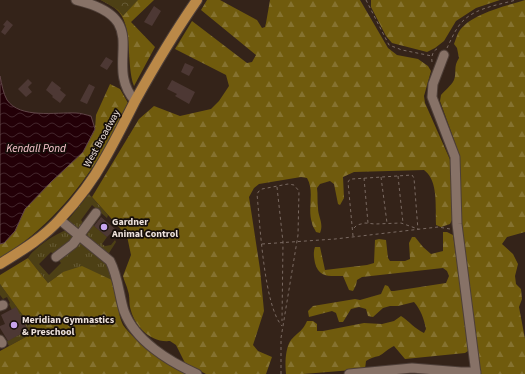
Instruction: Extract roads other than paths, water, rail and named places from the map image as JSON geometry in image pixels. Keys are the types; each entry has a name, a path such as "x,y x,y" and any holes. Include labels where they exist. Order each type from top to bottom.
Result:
{"main road":[{"name":"West Broadway","path":"0,264 28,247 60,220 84,191 100,168 135,101 177,28 197,0"}],"street":[{"path":"76,0 100,8 119,23 124,39 124,81 129,94 135,101"},
{"path":"349,374 412,368 476,373 458,230 455,157 433,101 432,92 433,84 444,55"},
{"path":"56,257 69,247 96,213"},
{"path":"60,220 110,261 124,311 133,327 156,350 179,365 197,374"}],"water":[{"name":"Kendall Pond","path":"0,76 7,100 20,110 39,113 78,113 91,116 95,129 83,152 25,209 15,231 4,243 0,244"}],"place":[{"name":"Gardner Animal Control","path":"104,227"},
{"name":"Meridian Gymnastics & Preschool","path":"14,325"}]}
